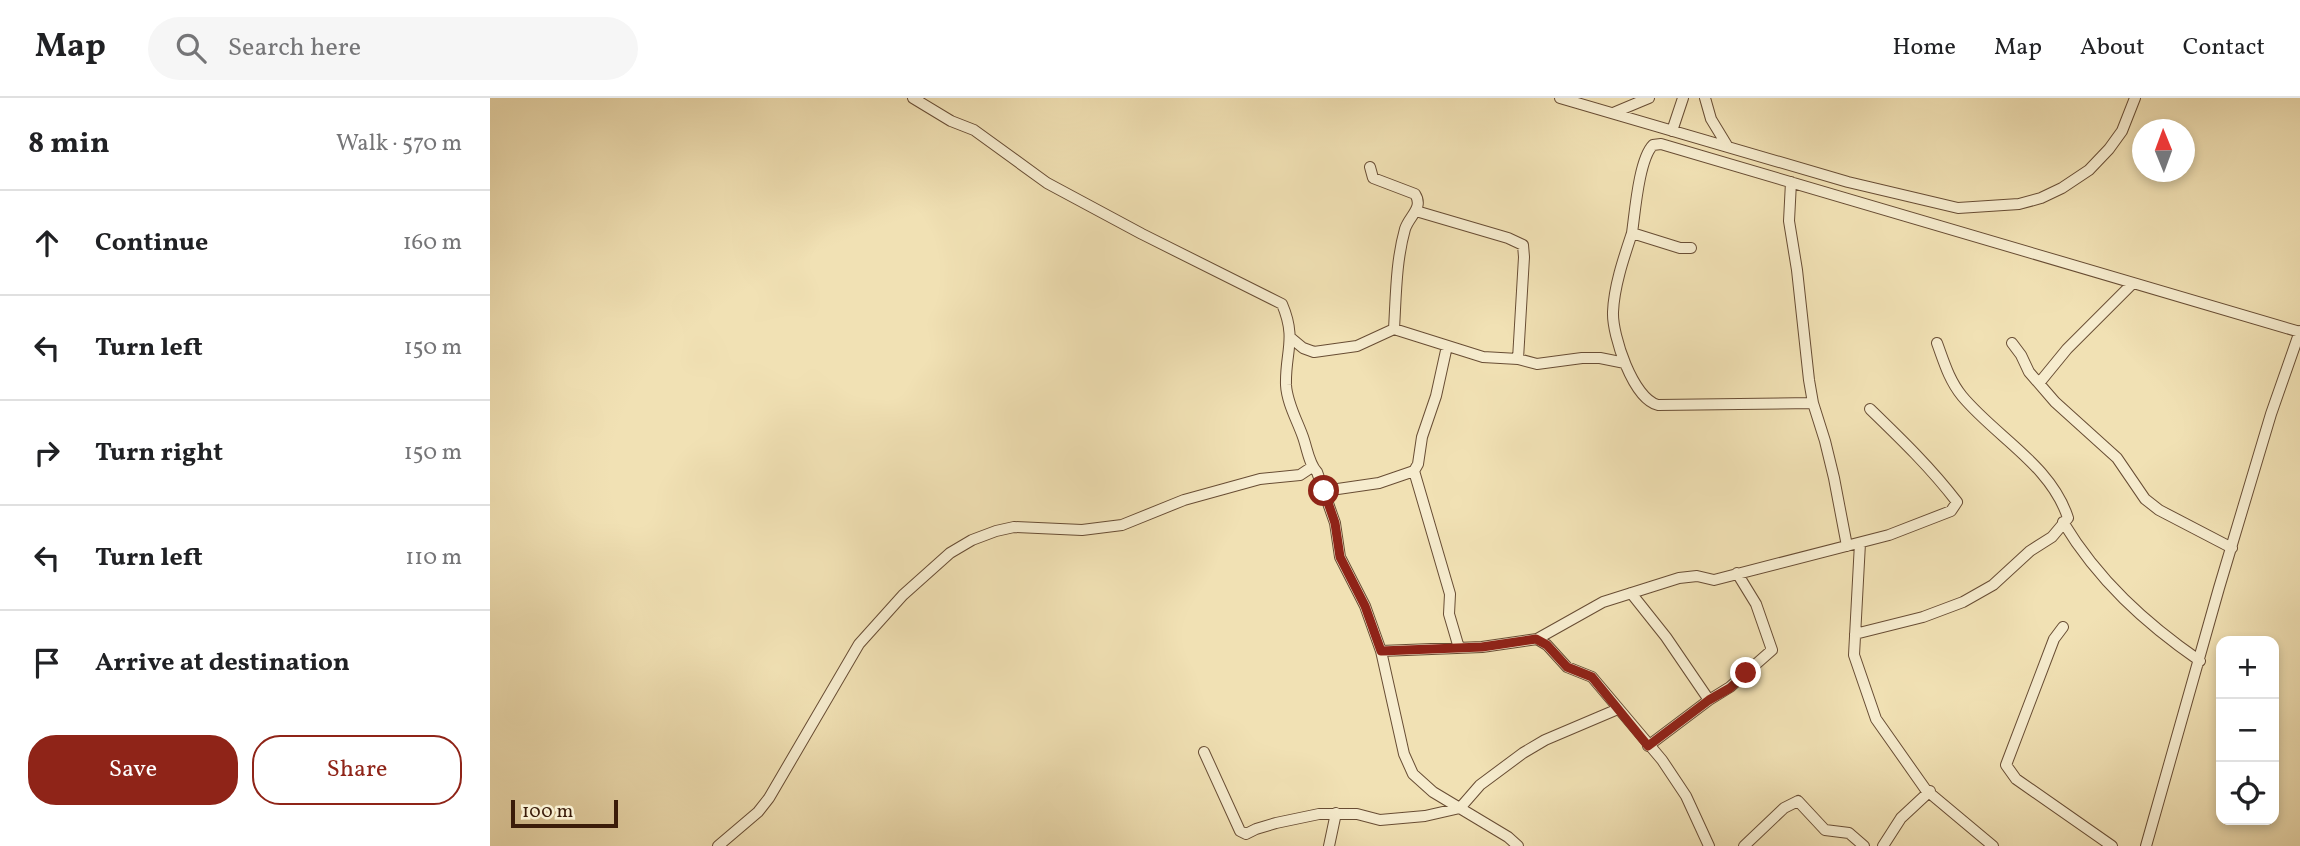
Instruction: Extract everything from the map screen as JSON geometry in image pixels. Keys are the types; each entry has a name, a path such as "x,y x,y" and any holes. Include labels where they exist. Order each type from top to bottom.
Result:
{"street":[{"path":"914,98 951,121 974,130 1047,183 1282,304 1290,323 1286,386 1293,415 1335,523 1340,557 1365,606 1381,651 1404,754 1413,774 1433,792 1518,846"},
{"path":"1560,98 1934,204 1958,208 2019,204 2062,188 2089,170 2109,149 2122,131 2135,98"},
{"path":"1613,114 1649,98"},
{"path":"1672,131 1683,98"},
{"path":"1705,98 1711,119 1728,147"},
{"path":"1813,403 1658,405 1646,399 1625,363 1613,313 1621,269 1632,233 1637,194 1647,153 1653,145 1661,144 2300,331 2271,414 2146,846"},
{"path":"1370,167 1373,178 1415,194 1418,199 1416,211 1407,222 1402,240 1396,282 1394,329"},
{"path":"1791,182 1789,221 1813,403 1825,441 1847,546"},
{"path":"1416,211 1508,238 1522,245 1524,257 1518,359"},
{"path":"1632,233 1680,248 1691,248"},
{"path":"2040,382 2067,349 2133,283"},
{"path":"1291,338 1303,348 1314,352 1357,346 1394,329 1483,357 1518,359 1537,365 1582,358 1611,359 1625,363"},
{"path":"1855,634 1923,617 1963,602 1993,585 2030,551 2052,537 2068,518 2064,505 2035,465 1962,396 1950,379 1937,342"},
{"path":"2012,342 2029,372 2054,402 2117,458 2145,499 2159,510 2232,548"},
{"path":"1324,491 1379,483 1414,471 1436,396 1447,346"},
{"path":"1381,651 1459,648 1536,639 1593,607 1679,578 1697,576 1714,580 1889,535 1951,511 1957,502 1908,445 1870,409"},
{"path":"722,845 769,799 859,644 903,595 950,553 972,540 1014,527 1082,530 1122,525 1184,500 1260,479 1300,475 1312,467"},
{"path":"1414,471 1450,594 1449,614 1459,648"},
{"path":"2063,522 2102,578 2162,635 2200,661"},
{"path":"1860,543 1854,655 1877,719 1926,790 1993,846"},
{"path":"1648,746 1709,700 1730,688 1772,650 1756,604 1737,573"},
{"path":"1631,593 1666,637 1709,700"},
{"path":"2063,627 2054,639 2006,765 2016,779 2112,846"},
{"path":"1536,639 1547,645 1567,667 1592,677 1662,760 1686,796 1709,846"},
{"path":"1204,752 1240,831 1246,834 1284,821 1336,813 1357,814 1380,820 1425,817 1460,808 1480,785 1523,753 1545,740 1618,709"},
{"path":"1883,846 1901,818 1930,791"},
{"path":"1744,846 1784,808 1798,801 1825,830 1849,833 1864,846"},
{"path":"1329,846 1336,813"}],"route":[{"path":"1324,491 1335,523 1340,557 1365,606 1381,651 1482,647 1536,639 1547,645 1567,667 1592,677 1648,746 1709,700 1730,688 1746,673"}]}
